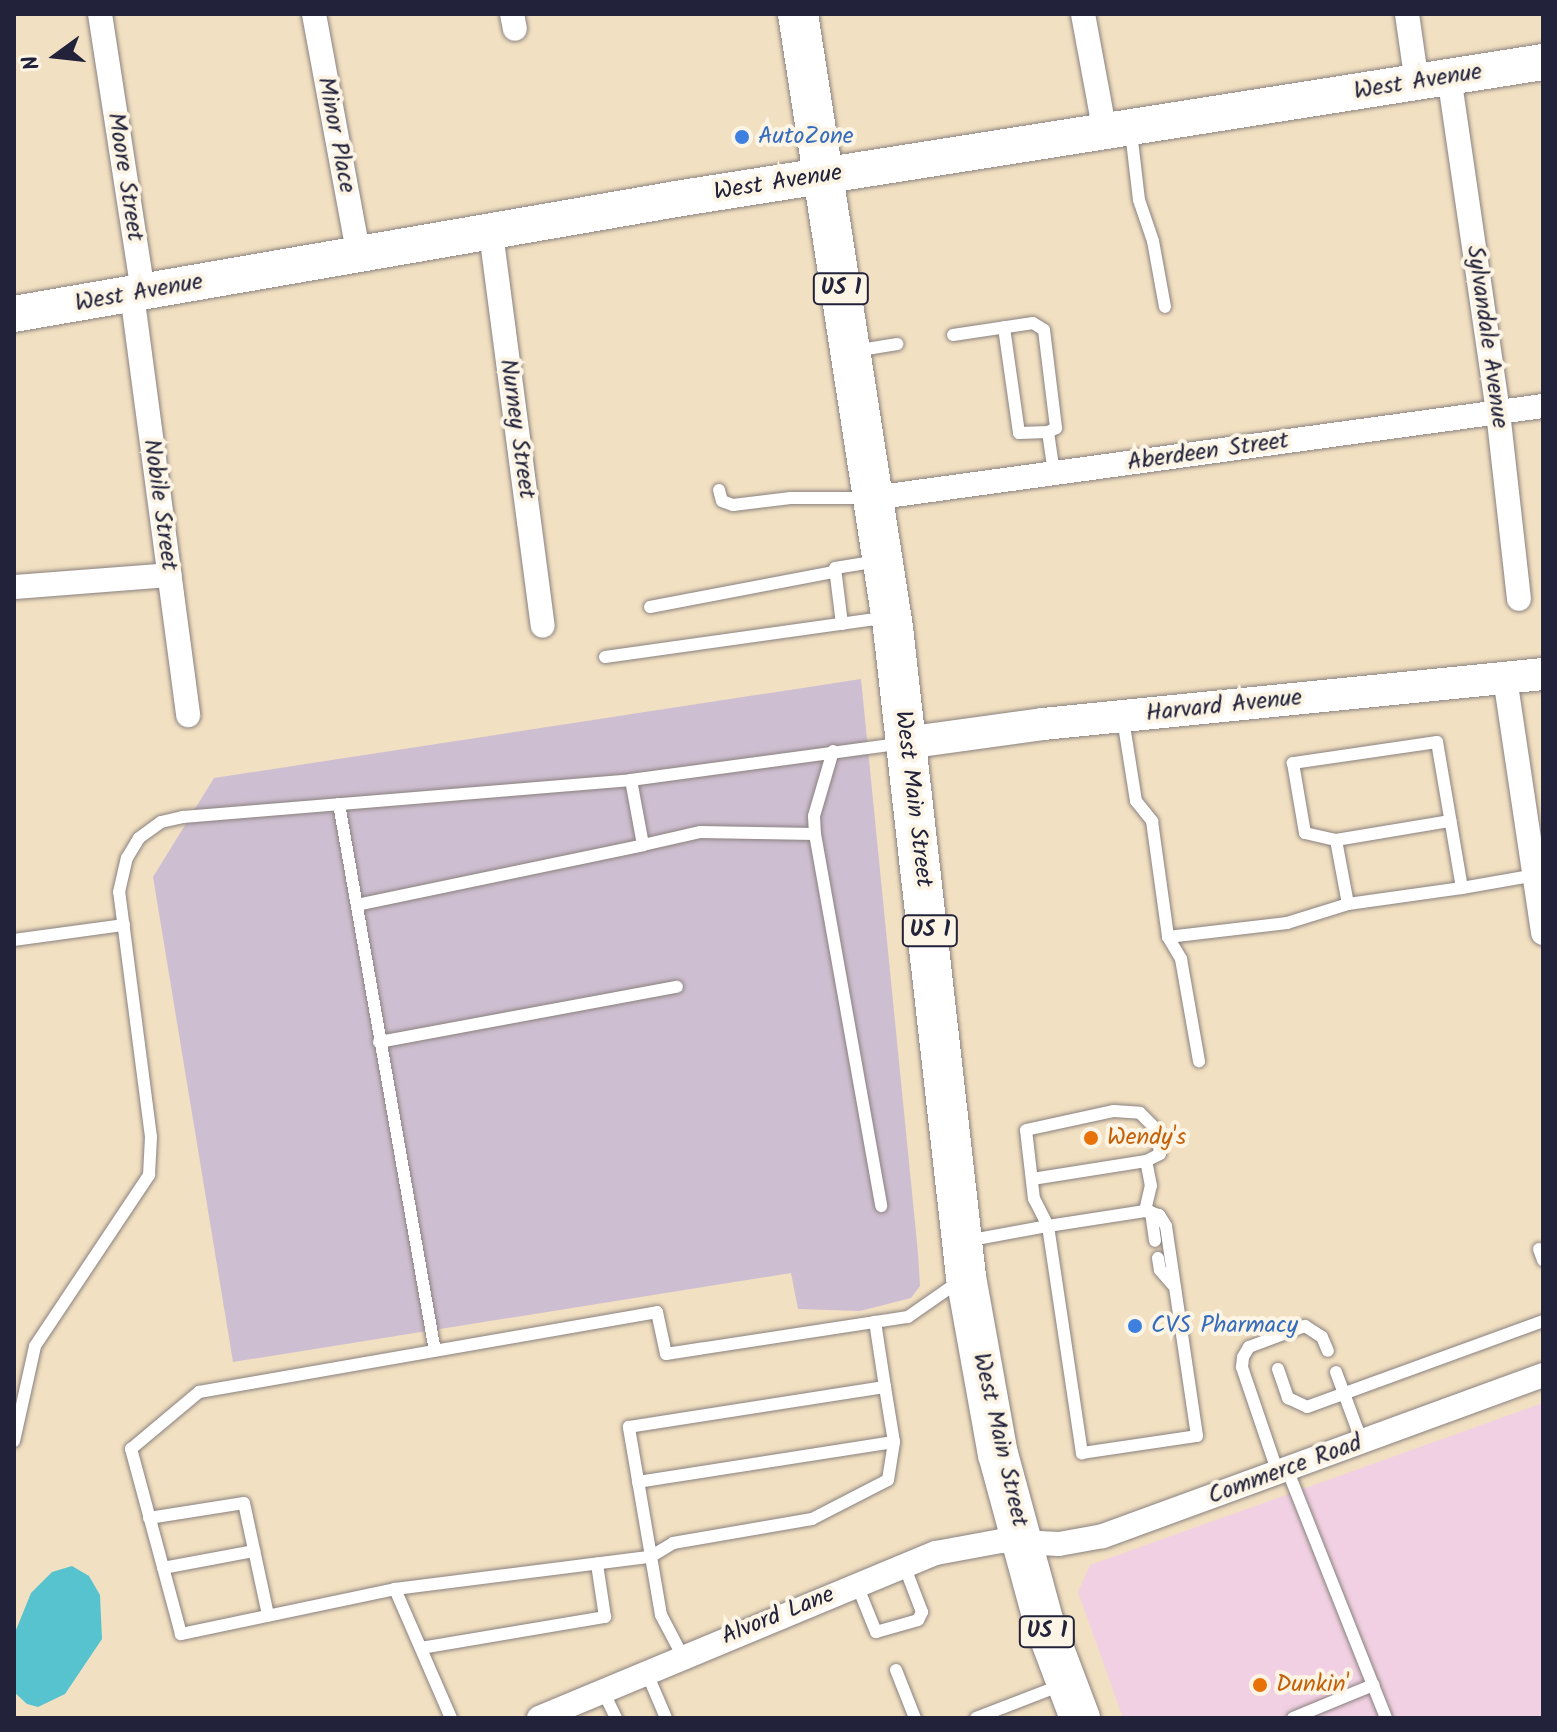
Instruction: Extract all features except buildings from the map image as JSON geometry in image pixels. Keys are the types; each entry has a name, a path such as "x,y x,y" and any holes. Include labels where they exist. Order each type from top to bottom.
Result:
{"main road":[{"name":"West Main Street","path":"798,14 892,617 964,1259 998,1454 1043,1620 1073,1700"},
{"name":"West Avenue","path":"14,314 824,175 1543,62"}],"street":[{"name":"Moore Street","path":"100,14 138,293"},
{"name":"Minor Place","path":"314,14 359,256"},
{"path":"1083,14 1118,131"},
{"name":"Sylvandale Avenue","path":"1407,14 1433,80 1498,412 1519,599"},
{"name":"Nurney Street","path":"491,233 543,626"},
{"name":"Nobile Street","path":"138,293 188,715"},
{"name":"Aberdeen Street","path":"873,498 1543,406"},
{"path":"14,587 170,575"},
{"name":"Harvard Avenue","path":"906,743 1123,716 1543,674"},
{"path":"1505,678 1538,875 1543,933"},
{"name":"Commerce Road","path":"1023,1543 1059,1544 1103,1536 1543,1375"},
{"name":"Alvord Lane","path":"539,1718 601,1688 904,1565 959,1546 1023,1543"}],"lane":[{"path":"1118,131 1153,241 1165,307"},
{"path":"953,335 1004,327 1033,323 1044,330 1056,428 1048,432 1019,433 1004,327"},
{"path":"851,352 897,344"},
{"path":"1048,432 1054,473"},
{"path":"719,490 722,501 733,505 791,498 873,498"},
{"path":"650,607 882,560"},
{"path":"833,572 842,624"},
{"path":"605,657 892,617"},
{"path":"1123,716 1136,801 1152,821 1168,937 1181,959 1199,1061"},
{"path":"1450,821 1336,840 1305,833 1293,763 1437,742 1462,888"},
{"path":"14,1441 35,1346 149,1175 151,1137 119,892 127,858 139,838 161,822 631,780 906,743"},
{"path":"833,751 814,816 815,834 881,1206"},
{"path":"631,780 643,845"},
{"path":"339,804 435,1351"},
{"path":"357,905 700,832 815,834"},
{"path":"1336,840 1348,904"},
{"path":"1168,937 1287,923 1348,904 1538,875"},
{"path":"14,940 124,925"},
{"path":"379,1042 677,987"},
{"path":"875,1322 894,1442 888,1480 853,1502 812,1519 673,1543 650,1557 395,1589 181,1634 131,1449 199,1392 657,1312 666,1354 875,1322 908,1317 964,1259 1048,1226 1148,1212 1166,1226 1197,1436 1082,1453 1048,1226 1034,1199 1026,1130 1114,1111 1140,1113 1157,1130 1160,1154 1146,1161 1032,1179"},
{"path":"1146,1161 1151,1186 1148,1212 1155,1241"},
{"path":"1158,1258 1160,1270 1175,1287"},
{"path":"1278,1369 1288,1398 1300,1406 1543,1321"},
{"path":"1328,1351 1322,1337 1305,1326 1249,1347 1242,1367 1386,1718"},
{"path":"1336,1372 1362,1442"},
{"path":"682,1655 661,1615 629,1427 885,1387"},
{"path":"638,1482 894,1442"},
{"path":"149,1518 244,1503 268,1615"},
{"path":"163,1568 254,1551"},
{"path":"421,1648 605,1617 597,1564"},
{"path":"857,1585 876,1632 918,1620 922,1612 904,1565"},
{"path":"395,1589 451,1718"},
{"path":"896,1670 915,1718"},
{"path":"646,1671 666,1718"},
{"path":"1293,1718 1373,1685"},
{"path":"601,1688 616,1718"},
{"path":"976,1718 1073,1700"}],"shaded area":[{"path":"861,679 918,1253 920,1286 911,1298 860,1311 798,1309 791,1273 233,1362 153,877 214,778"},
{"path":"1543,1403 1543,1718 1123,1718 1078,1592 1090,1565"}],"water":[{"path":"72,1566 89,1576 100,1595 102,1639 65,1694 38,1707 27,1704 14,1692 16,1630 31,1593 52,1572"}],"place":[{"name":"AutoZone","path":"742,137"},
{"name":"Wendy's","path":"1091,1138"},
{"name":"CVS Pharmacy","path":"1135,1326"},
{"name":"Dunkin'","path":"1260,1685"}]}
